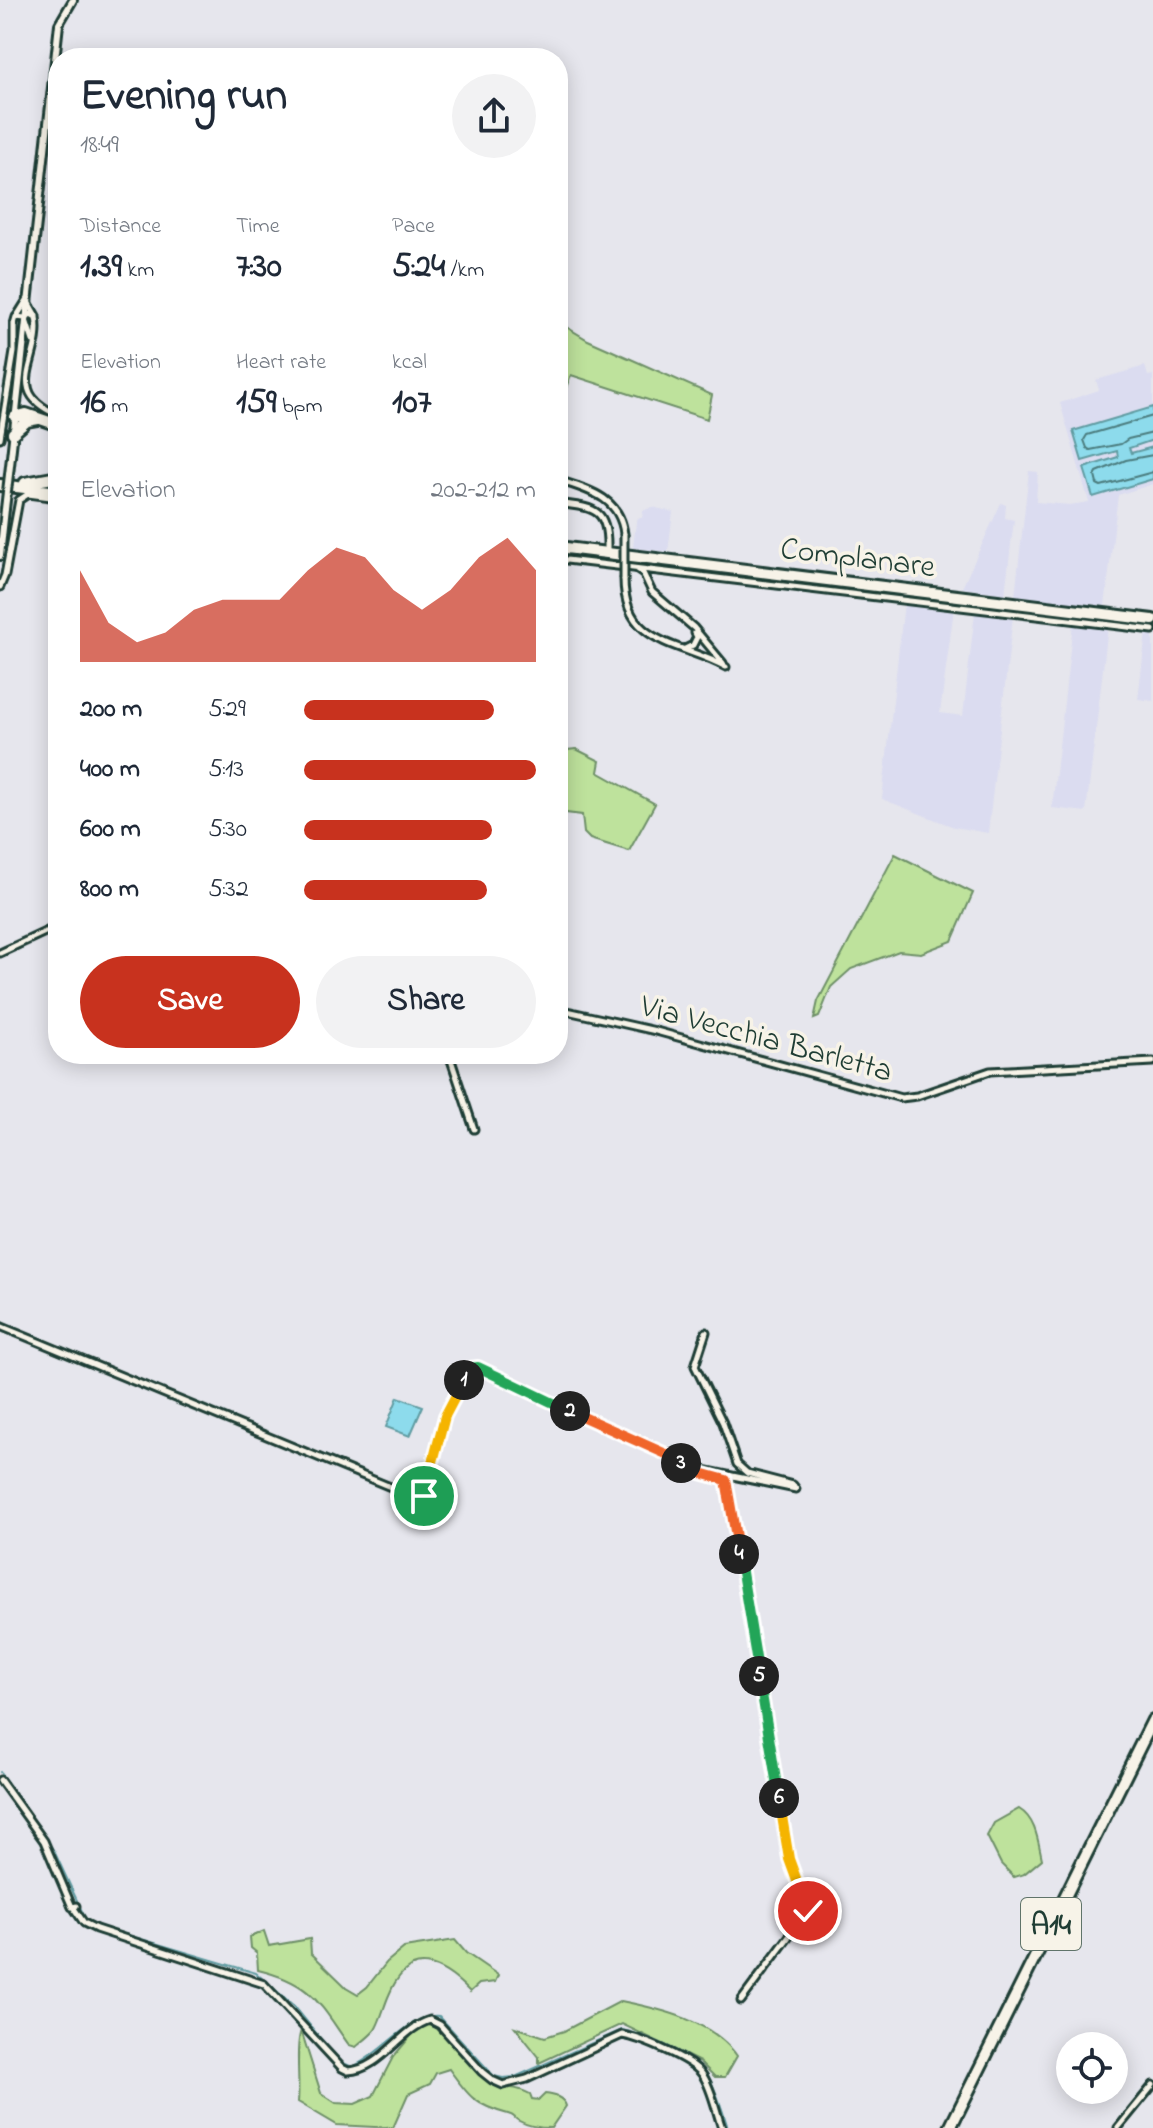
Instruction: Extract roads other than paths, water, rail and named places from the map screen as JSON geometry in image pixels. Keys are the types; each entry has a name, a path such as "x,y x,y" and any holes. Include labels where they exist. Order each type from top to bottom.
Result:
{"highway":[{"path":"17,401 23,417"},
{"path":"23,417 48,422"},
{"path":"13,433 23,417"},
{"path":"2,484 48,479"},
{"path":"25,483 48,489"},
{"path":"2,484 48,491"},
{"path":"568,546 1153,623"},
{"path":"568,557 1153,623"},
{"name":"A14","path":"950,2128 1153,1720"},
{"name":"A14","path":"957,2128 1153,1734"}],"street":[{"path":"56,48 59,24 73,0"},
{"path":"17,401 27,332 25,318 48,119"},
{"path":"27,300 36,317 37,329 25,372 26,393 35,405 48,411"},
{"path":"0,438 14,352 15,321 27,300"},
{"path":"15,321 31,314 36,317"},
{"path":"27,332 33,342"},
{"path":"0,556 13,433"},
{"path":"568,483 589,490 612,503 619,514 624,534 626,603 637,625 649,635 701,653 726,667 694,628 660,599 643,573 633,567"},
{"path":"0,587 19,500 28,494 48,493"},
{"path":"568,505 597,511 606,527 607,548"},
{"name":"Complanare","path":"568,546 607,548 1153,623"},
{"name":"Complanare","path":"568,557 666,571 1153,623"},
{"path":"650,569 650,586"},
{"path":"650,586 656,576 666,571"},
{"path":"684,649 693,645 697,637 694,628"},
{"path":"684,649 709,645"},
{"path":"701,653 707,651 709,645"},
{"path":"0,953 48,931"},
{"name":"Via Vecchia Barletta","path":"568,1011 656,1031 901,1098 917,1096 990,1071 1153,1062"},
{"path":"452,1064 474,1129"},
{"path":"0,1326 422,1500 445,1416 473,1367 666,1454 697,1472 727,1482 789,1859 808,1911 741,2001"},
{"path":"666,1454 674,1452 697,1468 797,1487 747,1473 737,1464 723,1423 695,1366 706,1332"},
{"path":"0,1780 44,1841 84,1923 264,1984 348,2071 369,2064 409,2032 430,2020 440,2025 487,2077 503,2085 527,2079 622,2035 680,2059 703,2075 722,2128"},
{"path":"1118,2128 1153,2085"}],"water":[{"path":"1153,407 1153,440 1129,448 1131,453 1153,447 1153,479 1093,497 1084,468 1118,457 1117,451 1082,461 1073,431"},
{"path":"398,1397 423,1406 410,1436 386,1427"}],"waterway":[{"path":"0,1772 54,1851 86,1920 256,1973 294,2006 339,2061 352,2067 417,2021 439,2016 494,2076 515,2077 622,2030 668,2046 701,2067 714,2087 728,2128"}]}
